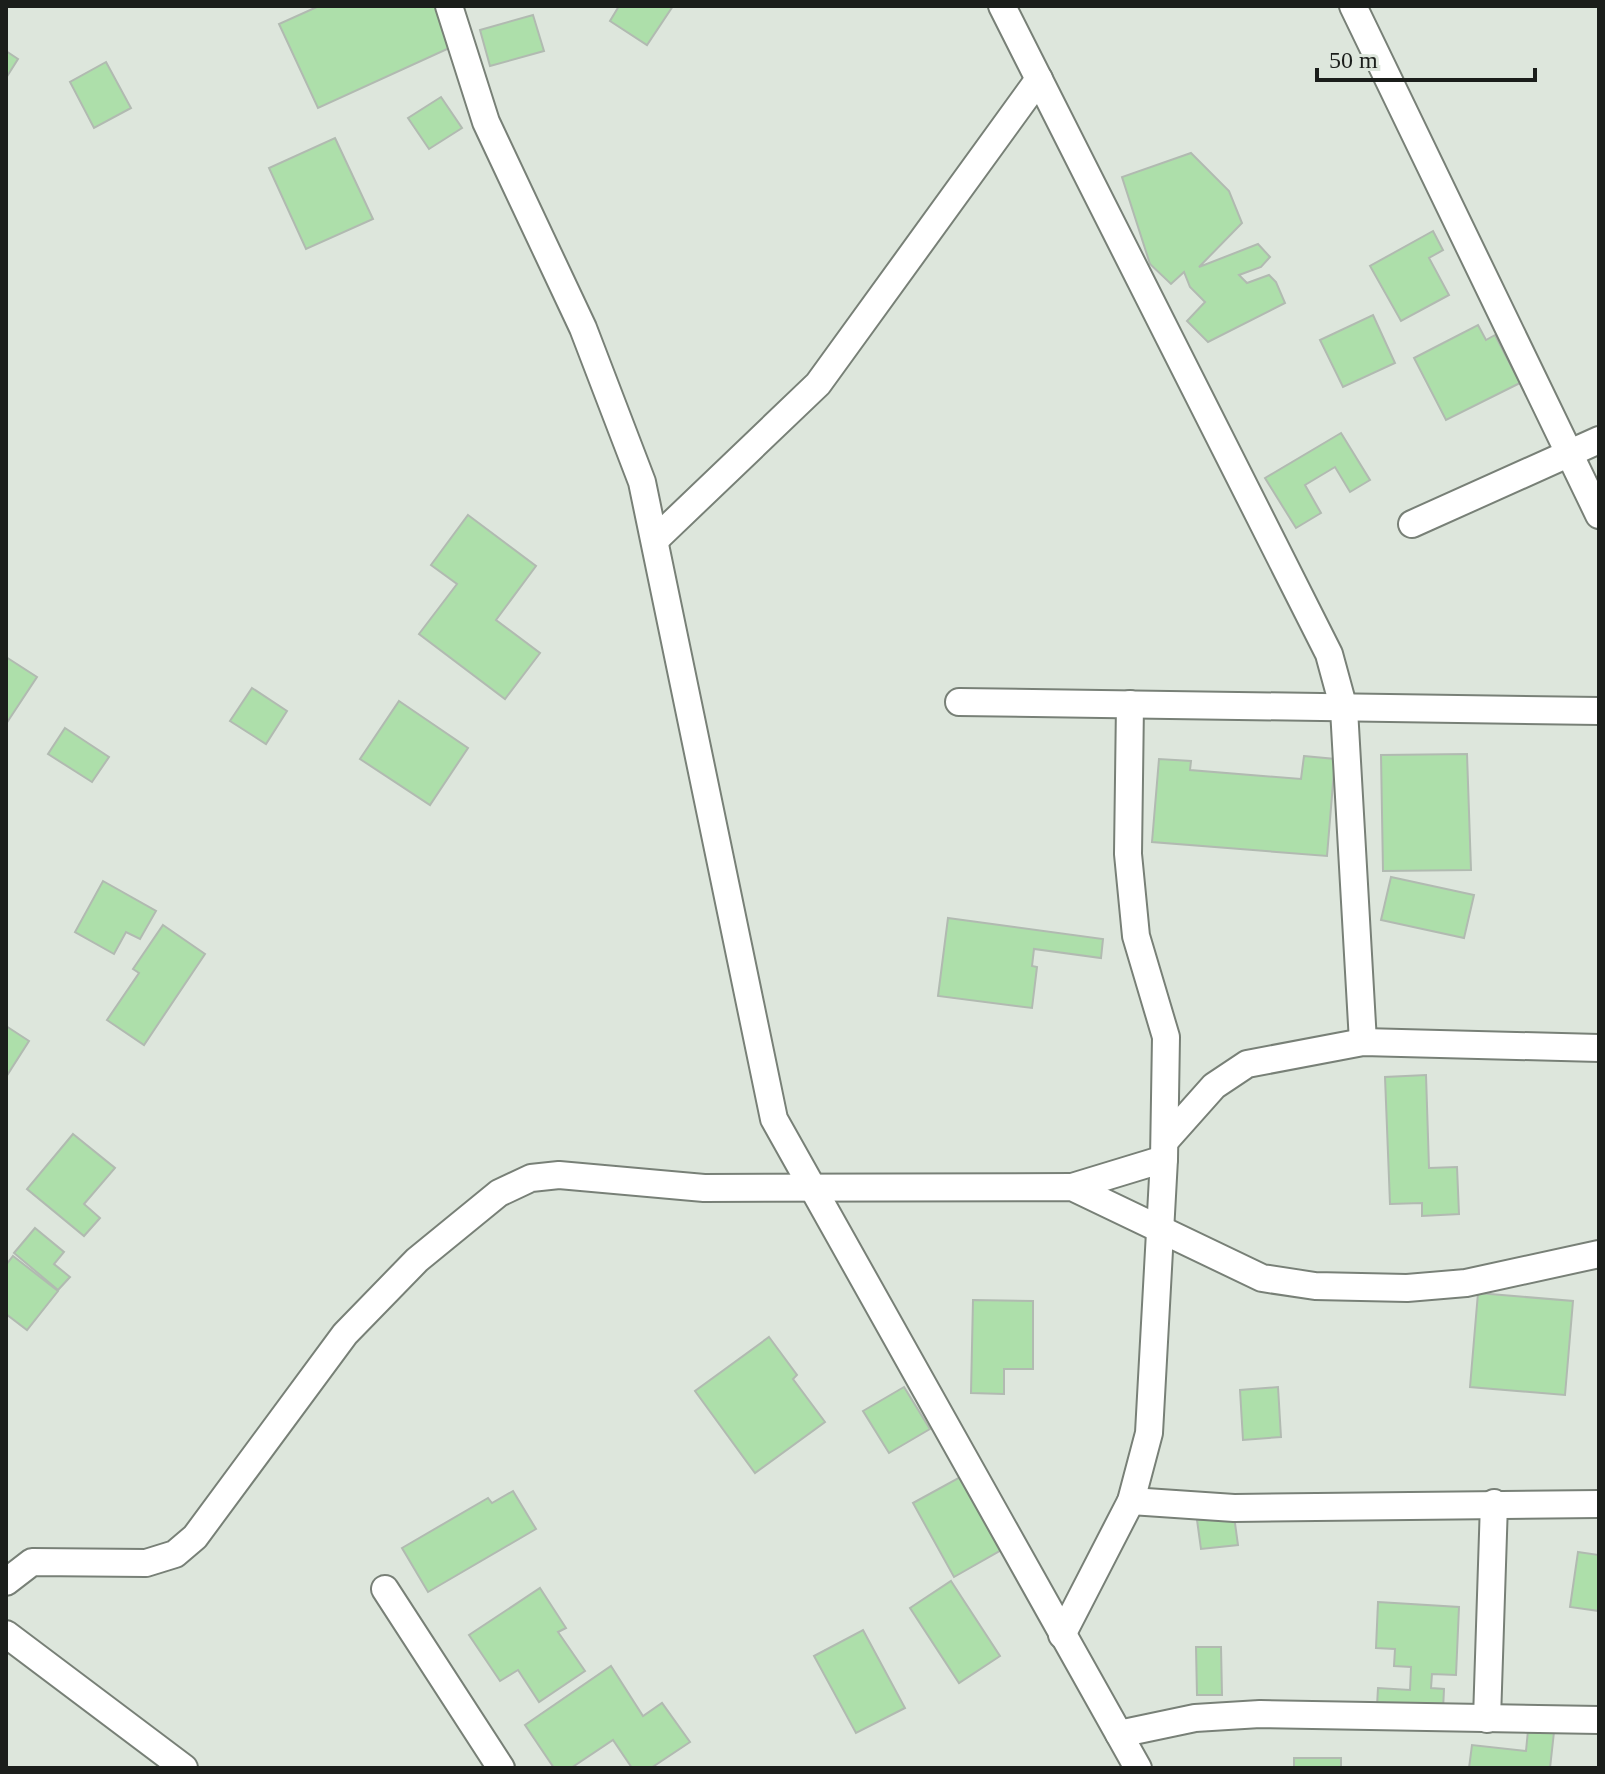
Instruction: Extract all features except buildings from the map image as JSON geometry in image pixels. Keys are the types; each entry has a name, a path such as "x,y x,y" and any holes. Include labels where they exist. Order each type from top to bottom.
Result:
{"street":[{"path":"449,6 486,122 583,328 642,482 774,1119 1138,1768"},
{"path":"1002,6 1329,654 1344,709 1363,1042"},
{"path":"1353,6 1599,515"},
{"path":"656,539 818,384 1039,79"},
{"path":"1412,524 1599,440"},
{"path":"959,702 1599,711"},
{"path":"1062,1635 1131,1501 1149,1433 1161,1232 1166,1037 1136,936 1128,854 1130,704"},
{"path":"6,1582 32,1562 146,1563 175,1554 195,1537 345,1334 417,1260 499,1193 531,1178 559,1175 704,1188 1072,1187 1164,1150 1214,1086 1247,1064 1363,1042 1599,1048"},
{"path":"1072,1187 1262,1278 1315,1286 1407,1288 1466,1283 1599,1254"},
{"path":"1131,1501 1234,1508 1599,1504"},
{"path":"1487,1719 1494,1503"},
{"path":"385,1589 501,1768"},
{"path":"6,1634 184,1768"},
{"path":"1119,1734 1195,1718 1260,1714 1599,1720"}]}
